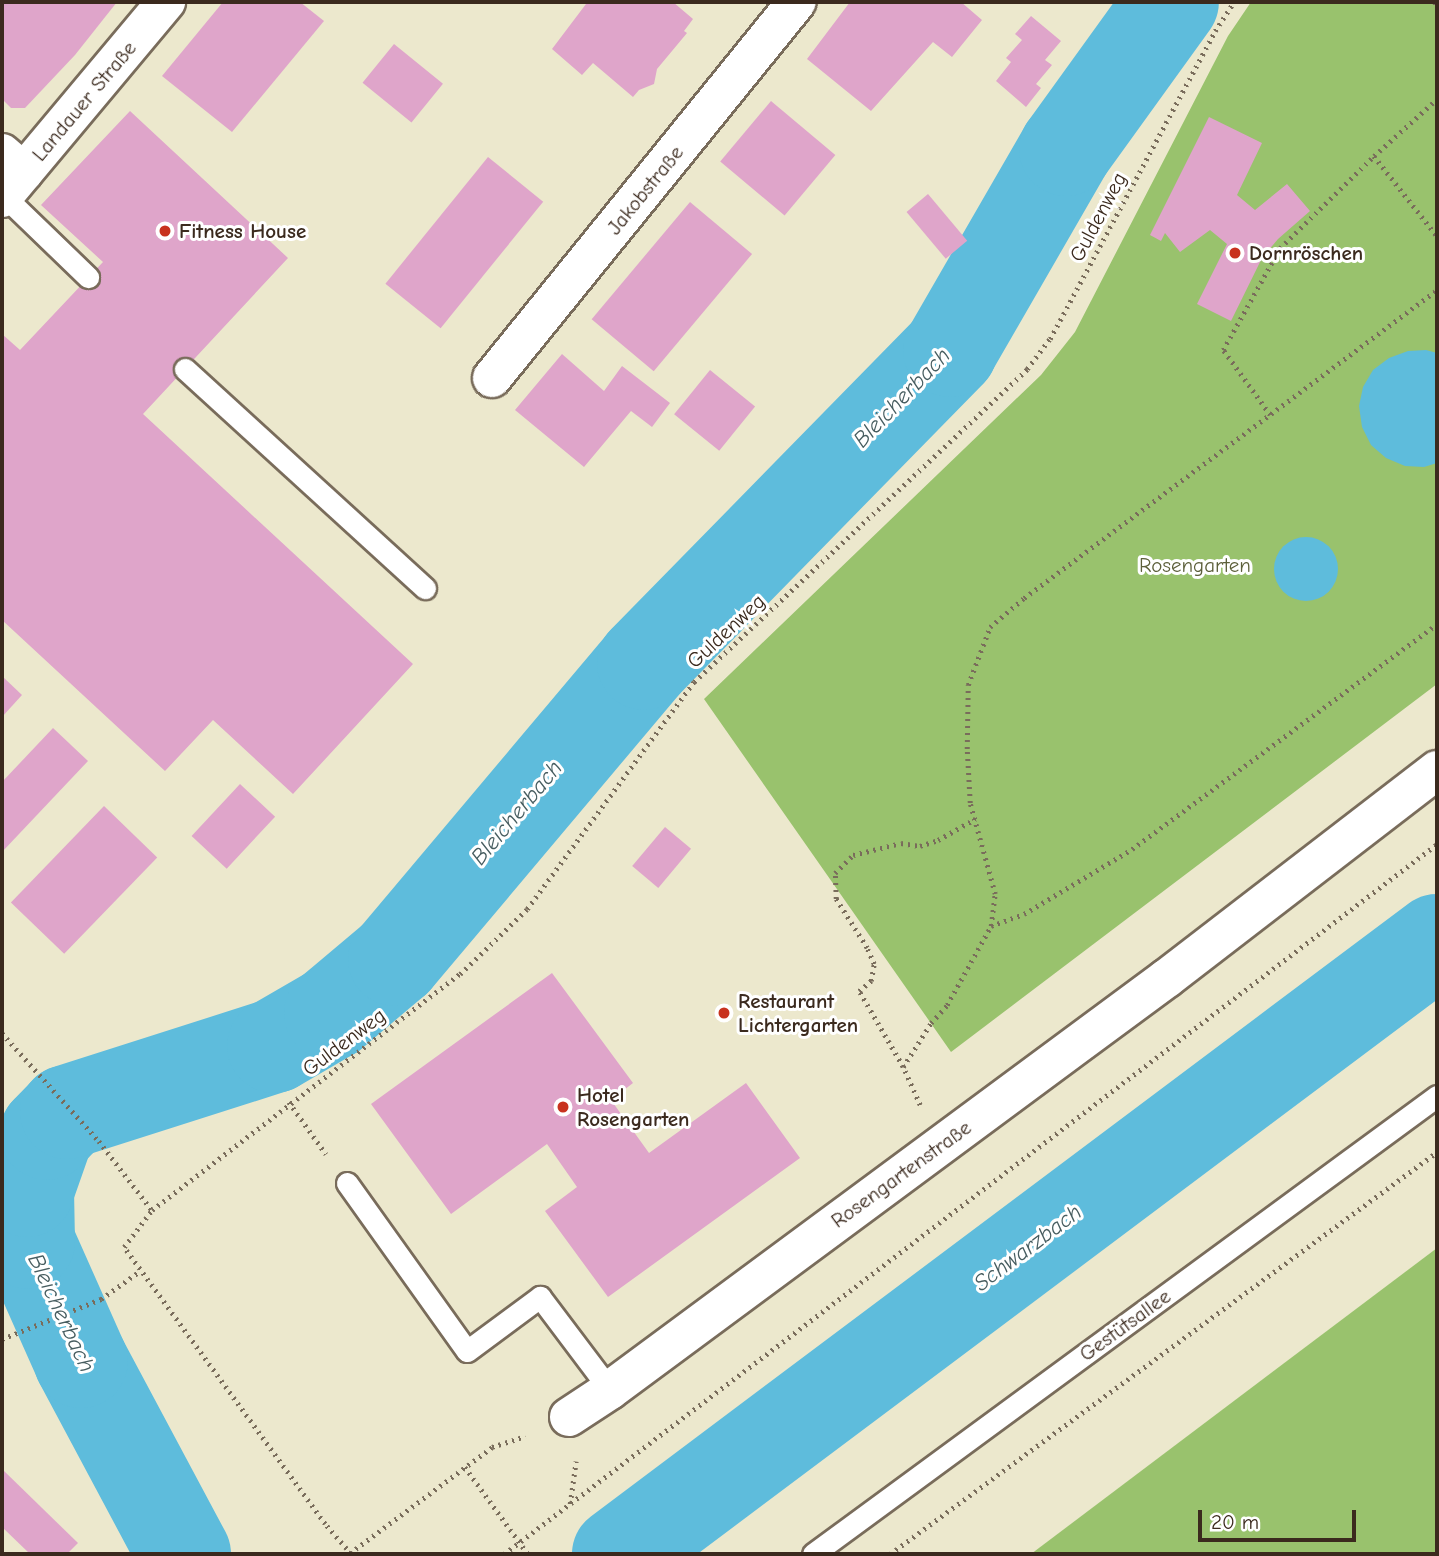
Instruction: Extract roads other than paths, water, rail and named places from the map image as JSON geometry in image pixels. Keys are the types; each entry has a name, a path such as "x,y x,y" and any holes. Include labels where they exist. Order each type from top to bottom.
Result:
{"street":[{"name":"Landauer Straße","path":"8,180 166,2"},
{"name":"Jakobstraße","path":"492,377 797,2"},
{"name":"Rosengartenstraße","path":"569,1417 610,1390 1167,978 1437,770"}],"lane":[{"path":"8,180 88,277"},
{"path":"185,369 425,589"},
{"name":"Gestütsallee","path":"813,1554 1437,1096"},
{"path":"346,1183 467,1351 540,1297 610,1390"}],"water":[{"path":"1426,350 1437,353 1437,463 1424,467 1405,466 1386,458 1371,445 1362,427 1359,406 1363,387 1373,370 1389,358 1408,351"},
{"path":"1306,537 1318,539 1329,546 1336,557 1336,581 1329,592 1318,599 1306,601 1294,599 1283,592 1276,581 1274,569 1276,557 1283,546 1294,539"}],"waterway":[{"name":"Bleicherbach","path":"184,1554 81,1361 28,1242 27,1190 47,1133 67,1112 274,1046 331,1013 395,959 644,663 950,350 1066,149 1172,2"},
{"name":"Schwarzbach","path":"619,1554 1437,941"}],"place":[{"name":"Fitness House","path":"165,231"},
{"name":"Dornröschen","path":"1235,253"},
{"name":"Restaurant Lichtergarten","path":"724,1013"},
{"name":"Hotel Rosengarten","path":"563,1107"}],"park label":[{"name":"Rosengarten","path":"1195,565"}]}
